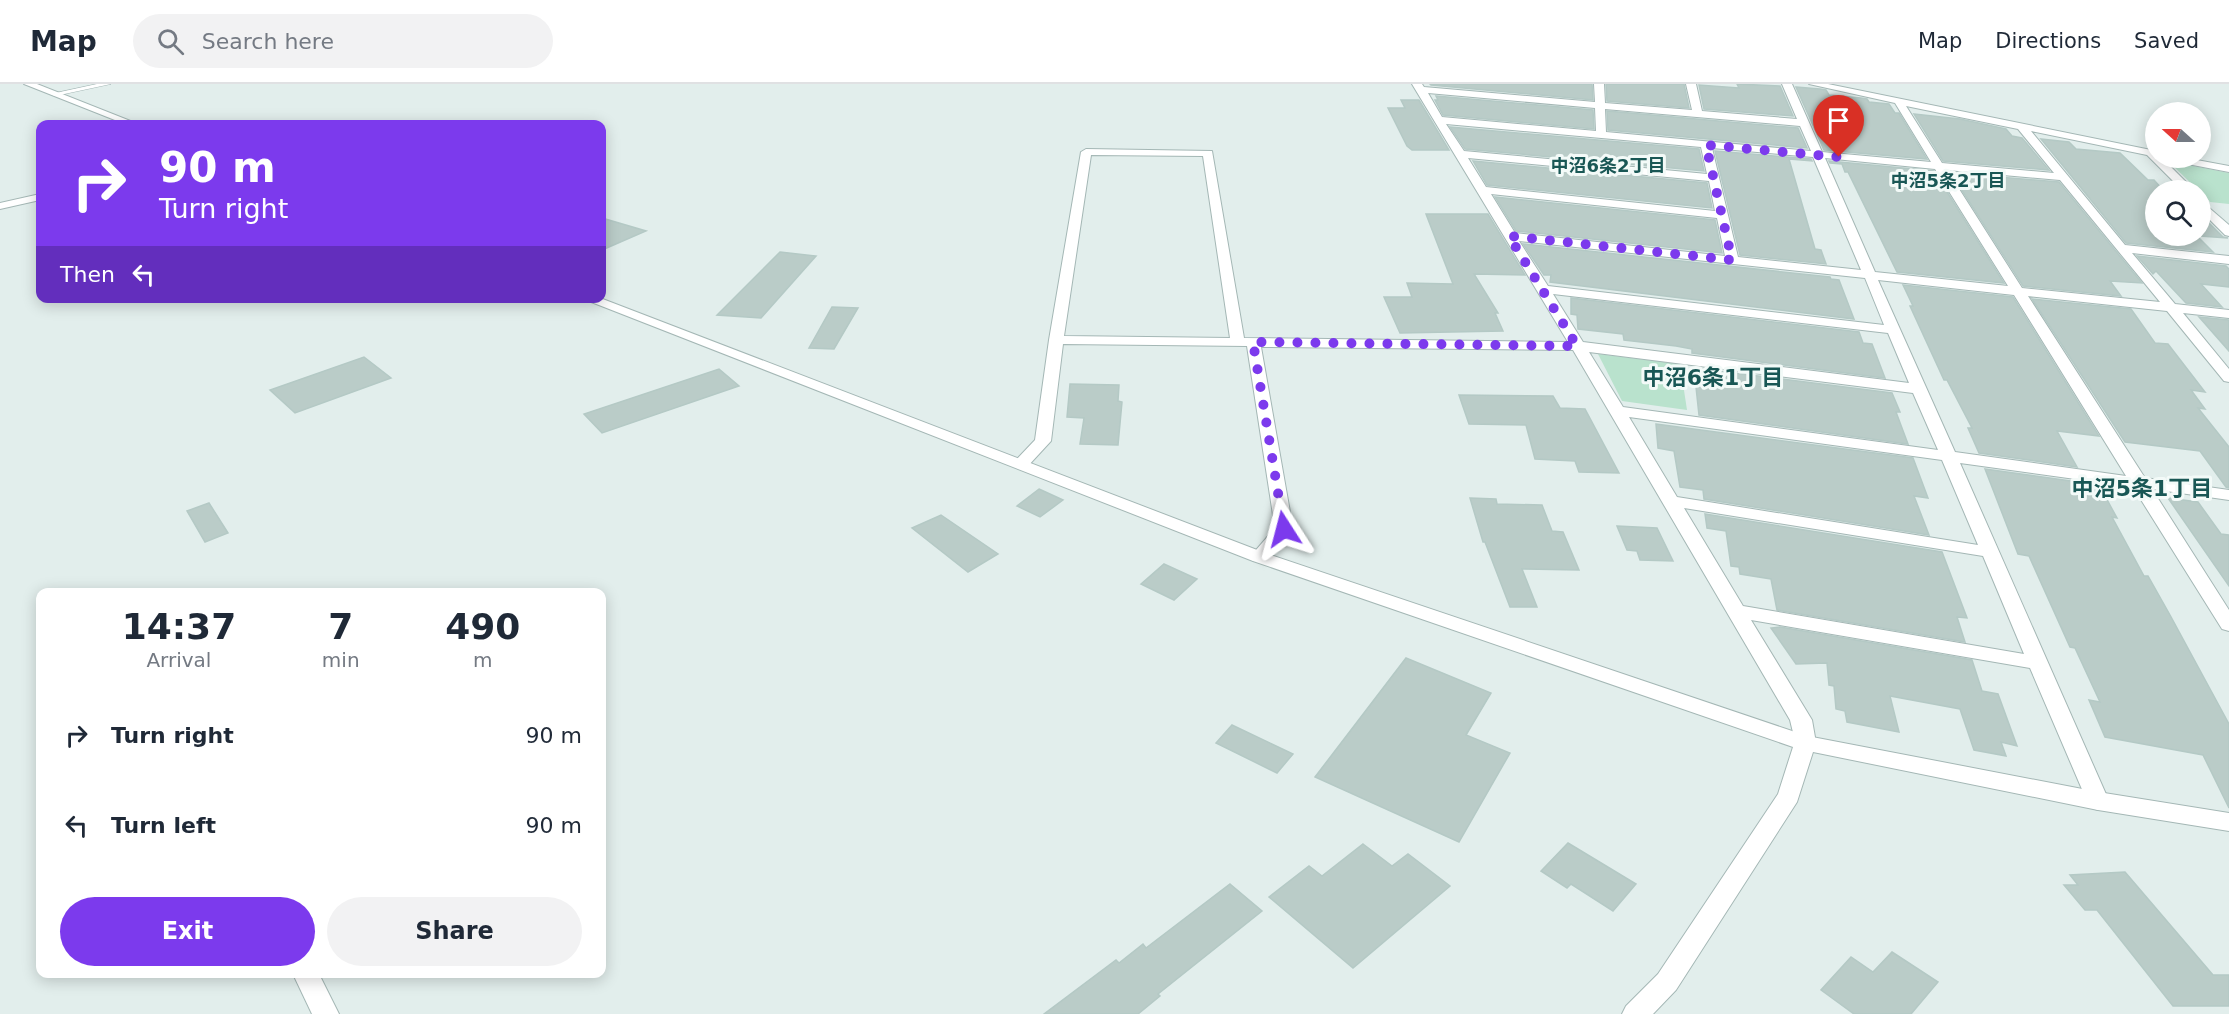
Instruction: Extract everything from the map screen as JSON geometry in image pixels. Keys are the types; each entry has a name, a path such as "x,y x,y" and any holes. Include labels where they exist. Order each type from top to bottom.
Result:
{"street":[{"path":"29,84 123,120"},
{"path":"1599,84 1600,135"},
{"path":"1691,84 1698,114"},
{"path":"1788,84 2098,801"},
{"path":"1814,84 2145,152"},
{"path":"1419,87 1804,123"},
{"path":"1419,87 1618,411 1801,720 1805,743 1789,796 1667,982 1635,1014"},
{"path":"1898,101 2229,625"},
{"path":"1439,120 2063,177"},
{"path":"2021,126 2229,378"},
{"path":"1706,145 1732,260"},
{"path":"1021,464 1043,441 1056,340 1086,152 1208,153 1284,529 1259,557"},
{"path":"1460,154 1713,178"},
{"path":"2211,166 2229,169"},
{"path":"2167,168 2178,180"},
{"path":"1481,190 1722,215"},
{"path":"0,206 36,198"},
{"path":"2211,214 2229,232"},
{"path":"1509,236 2229,314"},
{"path":"2122,249 2229,260"},
{"path":"1542,289 1895,330"},
{"path":"600,303 1259,557 1805,743 2098,801 2229,822"},
{"path":"1056,340 1577,346 1920,389"},
{"path":"1618,411 2229,495"},
{"path":"1672,501 1990,552"},
{"path":"1736,611 2039,663"},
{"path":"308,978 326,1014"}],"lane":[{"path":"55,94 108,84"}],"green space":[{"path":"2175,168 2204,168 2229,173 2229,204 2211,202 2211,180 2188,180"},
{"path":"1598,354 1680,364 1687,410 1622,401"}],"building":[{"path":"1592,84 1593,100 1431,85"},
{"path":"1606,84 1684,84 1689,108 1607,101"},
{"path":"1737,84 1780,86 1793,116 1704,109 1699,85 1739,88"},
{"path":"1796,87 1826,90 1829,95 1889,104 1895,113 1899,113 1927,159 1824,150"},
{"path":"1436,96 1593,110 1594,129 1443,115 1435,100 1438,100"},
{"path":"1401,100 1419,100 1449,150 1412,150 1407,146 1388,108 1405,108"},
{"path":"1607,111 1798,128 1807,148 1608,130"},
{"path":"1914,114 1960,119 2006,129 2012,136 2022,138 2049,170 1943,161"},
{"path":"1450,127 1699,149 1704,171 1465,149"},
{"path":"2041,139 2069,142 2076,149 2120,153 2148,180 2145,180 2145,245 2126,243"},
{"path":"1715,151 1811,159 1812,161 1789,159 1815,249 1821,250 1826,264 1740,255"},
{"path":"1473,161 1707,183 1712,208 1487,185"},
{"path":"1829,161 1934,171 2004,283 1897,272 1848,172 1845,172 1842,164"},
{"path":"1951,173 2059,182 2142,283 2110,281 2121,296 2023,286"},
{"path":"1495,197 1715,220 1722,253 1516,231"},
{"path":"1426,214 1488,214 1525,275 1474,274 1498,313 1495,313 1503,331 1400,333 1384,297 1412,297 1407,283 1453,284"},
{"path":"606,219 646,231 606,248"},
{"path":"2211,225 2223,237 2228,238 2211,237"},
{"path":"1523,244 1830,277 1839,280 1854,319 1550,282 1551,275 1544,275"},
{"path":"2155,246 2207,246 2213,252"},
{"path":"780,252 816,256 761,318 717,315"},
{"path":"2137,256 2226,266 2229,269 2229,287 2201,284 2222,307 2186,303 2156,271 2153,274"},
{"path":"1903,285 2013,297 2099,436 2057,431 2077,467 1979,453 1968,428 1972,428 1947,380 1944,380 1910,306 1913,306"},
{"path":"1571,298 1859,332 1863,343 1872,344 1885,378 1692,353 1692,349 1624,340 1623,334 1578,329 1577,315 1571,314"},
{"path":"2032,299 2131,309 2155,343 2168,344 2205,392 2191,390 2205,409 2198,408 2229,447 2229,488 2200,451 2125,442"},
{"path":"832,307 858,308 834,349 809,348"},
{"path":"2199,317 2229,320 2229,351"},
{"path":"364,357 391,378 295,413 270,390"},
{"path":"1694,368 1892,393 1900,412 1896,412 1908,444 1699,415"},
{"path":"719,369 739,386 602,433 584,414"},
{"path":"1070,384 1119,385 1118,401 1122,402 1118,445 1080,444 1084,418 1067,417"},
{"path":"1459,395 1553,396 1560,408 1585,409 1619,473 1579,472 1575,461 1535,459 1526,425 1469,424"},
{"path":"1656,424 1913,458 1928,498 1914,496 1929,535 1704,499 1703,490 1680,487 1674,451 1658,448"},
{"path":"1985,469 2099,485 2117,518 2112,517 2144,576 2148,576 2229,724 2229,808 2203,755 2105,737 2089,700 2100,702 2075,648 2070,647 2029,556 2018,554"},
{"path":"1039,489 1063,500 1040,517 1017,506"},
{"path":"1470,498 1496,499 1497,504 1542,505 1552,531 1563,532 1579,570 1522,569 1537,607 1510,607 1485,542 1483,542"},
{"path":"2168,498 2198,502 2221,534 2229,535 2229,586"},
{"path":"209,503 228,533 205,542 187,511"},
{"path":"1705,514 1942,552 1967,618 1957,617 1965,642 1777,610 1771,579 1740,574 1739,567 1731,566 1726,531 1707,528"},
{"path":"941,515 998,554 968,572 912,528"},
{"path":"1617,526 1657,528 1673,561 1640,560 1637,551 1627,550"},
{"path":"1164,564 1197,579 1174,600 1141,584"},
{"path":"1780,627 1972,660 1982,691 1998,694 2017,746 2001,742 2006,756 1974,750 1960,709 1890,696 1899,732 1847,722 1845,711 1836,709 1834,686 1829,685 1827,663 1796,664 1771,628"},
{"path":"1406,658 1491,693 1466,735 1510,753 1459,842 1315,777"},
{"path":"1232,725 1293,754 1277,773 1216,743"},
{"path":"1568,843 1636,884 1613,911 1571,884 1567,888 1541,871"},
{"path":"1363,844 1392,866 1408,854 1450,886 1353,968 1269,897 1309,866 1322,876"},
{"path":"2125,872 2213,975 2229,975 2229,1006 2173,1006 2097,910 2085,910 2064,885 2078,885 2070,875"},
{"path":"1230,884 1262,911 1158,994 1160,996 1138,1014 1044,1014 1116,960 1119,963 1143,944 1146,948"},
{"path":"1892,952 1938,982 1911,1014 1854,1014 1821,990 1851,957 1873,972"}],"district":[{"name":"中沼6条2丁目","path":"1608,165"},
{"name":"中沼5条2丁目","path":"1948,180"},
{"name":"中沼6条1丁目","path":"1713,377"},
{"name":"中沼5条1丁目","path":"2142,488"}],"route":[{"path":"1284,529 1253,342 1577,346 1509,236 1732,260 1706,145 1839,157"}]}
